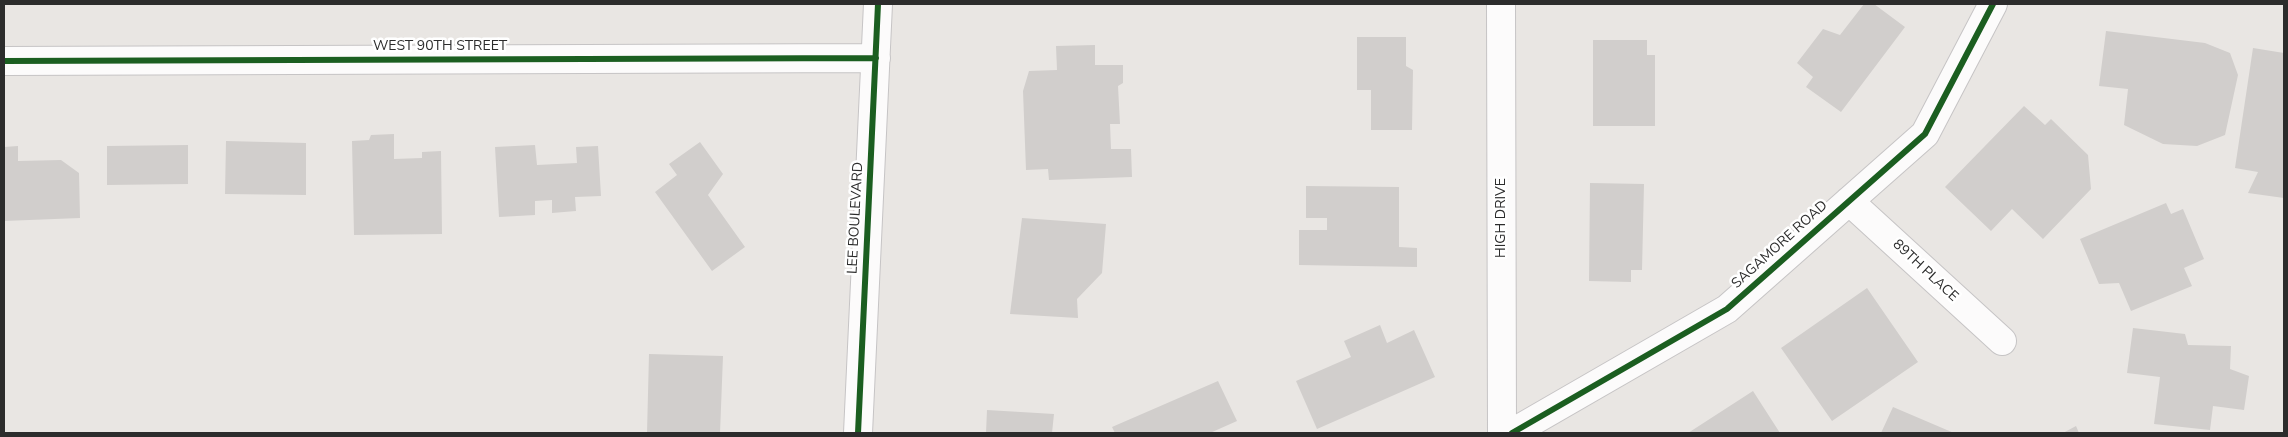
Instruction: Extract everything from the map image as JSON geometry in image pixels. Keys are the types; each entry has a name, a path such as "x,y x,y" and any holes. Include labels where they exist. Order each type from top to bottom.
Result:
{"street":[{"name":"LEE BOULEVARD","path":"858,433 878,4"},
{"name":"HIGH DRIVE","path":"1501,4 1502,433"},
{"name":"SAGAMORE ROAD","path":"1512,433 1727,309 1925,134 1993,4"},
{"name":"WEST 90TH STREET","path":"4,62 876,58"},
{"name":"89TH PLACE","path":"1849,200 2002,342"}],"building":[{"path":"1864,4 1874,4 1905,27 1841,112 1806,87 1813,77 1797,63 1823,29 1840,35"},
{"path":"2106,31 2205,43 2230,53 2238,75 2225,135 2197,146 2163,144 2124,125 2128,89 2099,86"},
{"path":"1357,37 1406,37 1406,66 1413,70 1412,130 1371,130 1371,90 1357,90"},
{"path":"1593,40 1647,40 1647,55 1655,55 1655,126 1593,126"},
{"path":"1095,45 1095,65 1123,65 1123,83 1118,86 1120,124 1110,124 1111,149 1131,149 1132,177 1049,180 1048,169 1026,170 1023,91 1029,71 1057,70 1056,46"},
{"path":"2253,48 2284,53 2284,198 2248,193 2258,172 2235,168"},
{"path":"2024,106 2045,125 2051,119 2088,155 2091,189 2043,239 2012,209 1991,231 1945,187"},
{"path":"394,134 394,159 422,158 422,152 441,151 442,234 354,235 352,141 369,140 371,135"},
{"path":"226,141 306,143 306,195 225,194"},
{"path":"700,142 723,174 708,195 745,247 712,271 655,192 677,175 669,164"},
{"path":"188,145 188,184 107,185 107,146"},
{"path":"535,145 537,165 577,163 576,147 598,146 601,196 575,197 576,211 552,213 552,200 535,201 535,215 499,217 495,147"},
{"path":"18,146 18,161 61,160 79,173 80,218 4,221 4,147"},
{"path":"1590,183 1644,184 1642,270 1631,270 1631,282 1589,281"},
{"path":"1306,186 1399,187 1399,247 1417,248 1417,267 1299,265 1299,230 1327,230 1327,218 1306,218"},
{"path":"2166,203 2171,214 2183,209 2204,259 2184,268 2192,286 2131,311 2119,283 2099,284 2080,239"},
{"path":"1022,218 1106,224 1102,273 1077,299 1078,318 1010,314"},
{"path":"1867,288 1918,362 1832,421 1781,348"},
{"path":"1380,325 1387,343 1414,330 1435,377 1317,429 1296,381 1351,357 1344,341"},
{"path":"2133,328 2185,334 2188,345 2231,346 2230,369 2249,376 2244,410 2213,406 2210,430 2154,424 2160,377 2127,373"},
{"path":"649,354 723,356 720,433 647,433"},
{"path":"1218,381 1237,421 1210,433 1115,433 1112,427"},
{"path":"1753,391 1780,433 1688,433"},
{"path":"1893,407 1954,433 1881,433"},
{"path":"987,410 1054,414 1052,433 986,433"},
{"path":"2076,426 2079,433 2063,433"}],"cycle path":[{"path":"858,433 878,4"},
{"path":"1512,433 1727,309 1925,134 1993,4"},
{"path":"4,61 876,58"}]}
